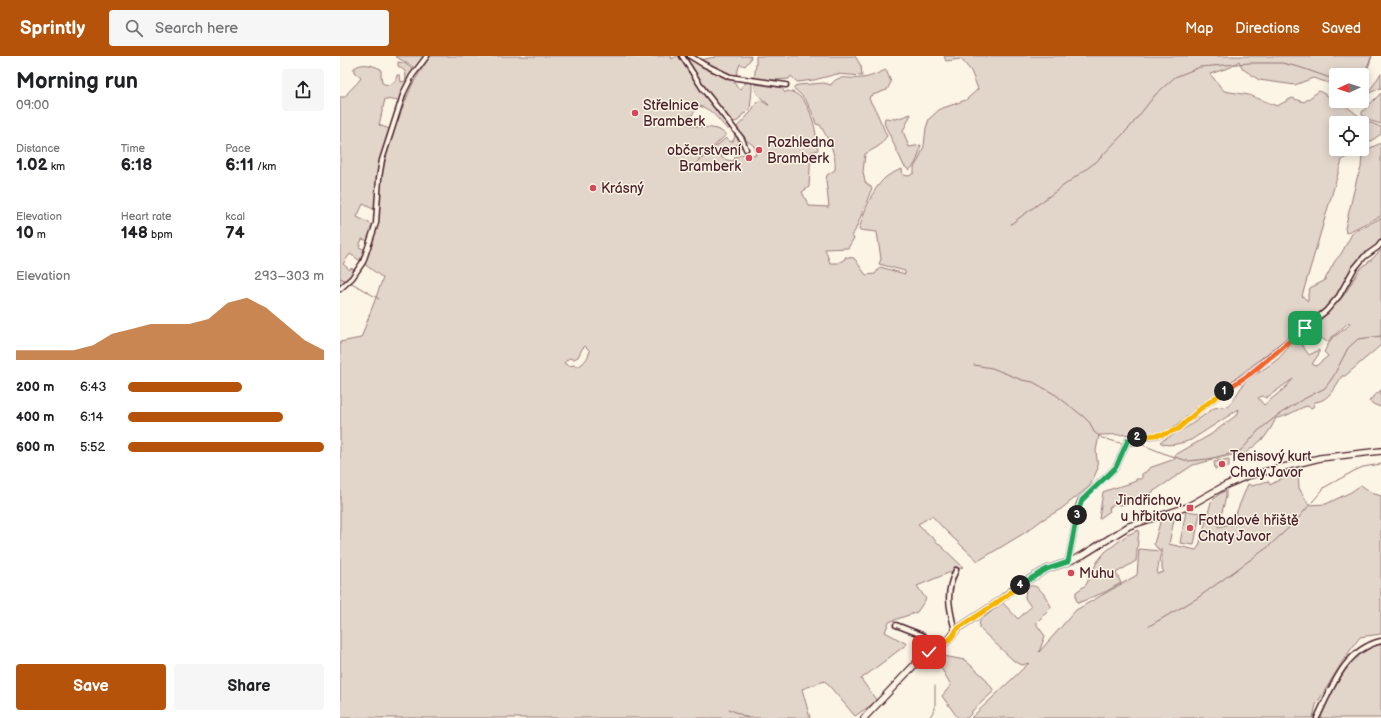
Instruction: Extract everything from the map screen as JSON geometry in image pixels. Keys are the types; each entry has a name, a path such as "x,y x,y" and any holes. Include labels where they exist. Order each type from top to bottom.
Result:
{"street":[{"path":"340,289 352,278 363,262 376,223 379,178 382,160 404,92 412,76 427,56"},
{"path":"682,56 703,89 742,139 746,149"},
{"path":"690,56 730,77 786,84"},
{"path":"1068,562 1079,505 1082,500 1116,467 1128,440 1165,434 1178,429 1200,409 1229,387 1250,374 1326,311 1339,296 1354,269 1364,257 1381,243"},
{"path":"864,718 920,659 933,649 945,643 952,637 955,631 1016,587 1047,569 1083,555 1129,526 1187,507 1226,485 1247,476 1320,458 1381,451"},
{"path":"955,631 949,608 948,597 950,586 956,570"},
{"path":"896,625 922,635 926,638 933,649"},
{"path":"1317,718 1340,671 1358,650 1381,641"}],"shaded area":[{"path":"395,56 425,56 416,69"},
{"path":"430,56 671,56 672,59 676,56 681,56 706,96 730,127 727,129 712,112 699,106 692,115 682,120 693,126 716,129 726,135 694,165 726,138 731,142 733,141 736,134 743,147 741,148 738,144 721,154 722,158 734,161 735,157 747,153 756,155 754,146 742,137 735,129 750,113 757,102 761,100 769,105 757,94 755,84 782,88 785,93 787,91 795,93 802,98 811,114 816,133 818,150 811,152 809,187 802,192 809,206 829,207 826,180 827,175 835,170 835,158 829,141 820,125 816,124 808,104 802,95 793,88 798,85 824,83 831,85 837,79 864,78 886,70 891,82 887,90 870,96 869,99 887,136 879,146 865,154 863,172 865,182 872,188 855,231 851,236 854,238 848,248 825,249 830,263 838,263 845,259 845,257 854,258 866,275 875,274 880,267 905,274 905,271 879,264 881,259 877,232 859,230 872,195 881,182 888,176 902,169 903,175 909,176 914,173 914,167 924,146 926,128 929,119 940,109 966,100 978,89 971,71 961,59 946,61 944,56 1372,56 1368,68 1329,68 1329,83 1313,78 1295,85 1259,80 1243,69 1239,61 1231,67 1210,74 1224,91 1249,95 1277,106 1292,98 1304,102 1319,91 1329,97 1329,108 1349,108 1359,116 1329,116 1329,156 1348,156 1342,160 1302,296 1308,301 1310,288 1324,281 1353,232 1381,218 1381,241 1350,273 1336,296 1323,310 1165,434 1099,435 1096,451 1098,468 1090,486 1061,509 1042,520 1026,532 978,561 932,516 918,524 963,567 917,586 926,599 917,612 889,622 885,632 907,644 861,679 877,701 855,716 825,681 802,689 810,718 340,718 340,342 361,338 383,278 363,263 375,229 383,169 391,136 412,85","holes":["585,346 590,351 582,364 577,367 574,365 569,366 564,363 569,358 574,359 578,357"]},
{"path":"683,56 692,56 700,60 715,56 751,56 750,60 745,66 740,64 734,82 740,89 745,83 752,82 750,109 743,114 738,121 731,123 715,103"},
{"path":"756,56 855,56 861,66 862,76 837,74 814,80 797,82 791,76 789,79 757,81 754,79"},
{"path":"398,62 404,63 414,70 399,101 385,99 379,125 392,130 380,158 375,210 363,204 357,217 373,225 369,241 362,239 359,247 366,250 362,262 350,254 343,264 350,270 351,268 356,271 340,289 340,97 345,97 361,78 354,72 354,68 361,65 371,65 381,69 382,83 387,85 394,82 397,75 400,75 401,82 405,81 405,71 398,66"},
{"path":"1381,73 1381,88 1369,92"},
{"path":"1381,93 1381,124 1369,120 1369,116 1362,115 1362,112 1366,108 1369,108 1369,105"},
{"path":"911,114 903,131 909,147 921,145 916,162 909,170 904,166 884,123 885,118 896,119"},
{"path":"1369,122 1381,127 1381,134 1369,142"},
{"path":"1381,143 1381,216 1346,233 1345,228 1357,178 1361,168 1362,156 1369,156 1369,149"},
{"path":"1381,250 1381,345 1345,376 1342,376 1328,396 1315,402 1311,408 1307,406 1284,417 1276,418 1264,438 1241,457 1236,454 1193,465 1136,503 1135,501 1121,505 1115,504 1109,508 1110,511 1099,519 1103,492 1132,483 1136,481 1136,479 1142,479 1142,474 1149,468 1175,459 1175,455 1210,435 1238,414 1239,409 1191,440 1170,445 1160,442 1189,426 1214,408 1228,406 1248,377 1258,373 1278,359 1288,348 1290,342 1299,335 1299,341 1309,355 1319,350 1319,354 1312,364 1316,366 1328,356 1324,352 1331,339 1346,328 1350,324 1349,322 1327,342 1319,336 1311,326 1327,313 1344,295 1360,269","holes":["1293,379 1286,387 1264,405 1258,398 1262,396 1266,398"]},
{"path":"1381,390 1381,407 1369,401"},
{"name":"Tenisový kurt Chaty Javor","path":"1229,459 1229,467 1215,469 1214,462"},
{"path":"1298,469 1299,488 1309,505 1326,504 1351,492 1361,485 1372,493 1381,496 1381,634 1360,637 1344,659 1316,705 1313,718 971,718 1029,663 1022,665 1014,661 979,628 980,620 1002,602 1018,619 1031,607 1025,598 1026,587 1035,586 1042,591 1051,608 1037,622 1037,625 1045,636 1039,652 1076,610 1137,575 1139,549 1161,551 1157,574 1164,572 1162,569 1162,551 1154,544 1161,519 1170,517 1174,520 1169,544 1196,550 1199,546 1211,502 1218,495 1226,490 1226,497 1218,527 1230,524 1231,526 1248,484 1252,486 1268,481 1270,485"},
{"name":"Fotbalové hřiště Chaty Javor","path":"1186,511 1200,513 1194,545 1180,543"},
{"path":"1139,530 1136,561 1116,573 1121,583 1105,592 1078,603 1076,599 1076,592 1086,585 1097,562 1105,552 1127,535"},
{"path":"1381,644 1381,718 1320,718 1336,685 1351,662 1360,653 1370,647"},
{"path":"933,654 965,660 984,677 994,691 972,711 967,718 958,718 942,696 951,685"}],"waterway":[{"path":"1366,68 1372,56"},
{"path":"1011,224 1096,162 1130,127 1155,95 1175,77 1200,67 1249,63 1282,63 1299,67 1329,78"},
{"path":"340,278 347,281"},
{"path":"350,282 379,299"},
{"path":"1127,445 1143,445 1188,461 1208,459 1241,450 1258,431 1278,415 1325,388 1333,377 1348,348 1358,339 1381,336"},
{"path":"974,365 992,368 1022,380 1033,382 1056,395 1084,417 1090,423 1094,432 1102,438 1124,444"},
{"path":"1149,626 1196,599 1268,547 1295,522 1325,487 1363,467 1381,464"},
{"path":"929,718 935,709 935,686"},
{"path":"729,709 748,718"}],"place":[{"name":"Střelnice Bramberk","path":"635,113"},
{"name":"Rozhledna Bramberk","path":"759,150"},
{"name":"občerstvení Bramberk","path":"749,158"},
{"name":"Krásný","path":"593,188"},
{"name":"Tenisový kurt Chaty Javor","path":"1222,464"},
{"name":"Jindřichov, u hřbitova","path":"1190,508"},
{"name":"Fotbalové hřiště Chaty Javor","path":"1190,528"},
{"name":"Muhu","path":"1071,573"}],"route":[{"path":"929,652 945,643 952,637 957,629 995,604 1016,587 1047,569 1068,562 1079,505 1085,495 1116,467 1128,440 1165,434 1178,429 1200,409 1235,383 1250,374 1305,328"}]}
